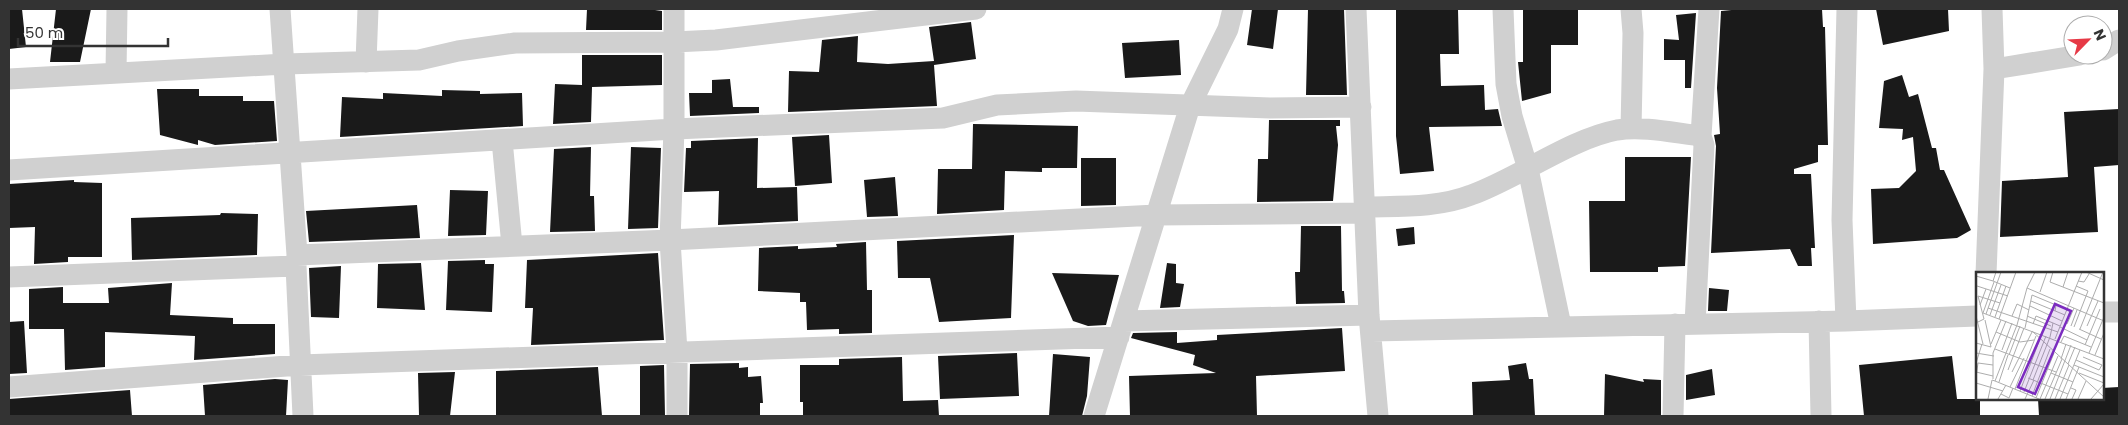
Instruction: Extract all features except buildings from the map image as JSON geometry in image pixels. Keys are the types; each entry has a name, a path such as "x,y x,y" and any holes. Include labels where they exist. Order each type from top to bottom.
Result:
{"street":[{"path":"116,72 117,9"},
{"path":"280,9 285,64 303,416"},
{"path":"366,62 368,9"},
{"path":"674,9 674,129 670,240 676,352 677,416"},
{"path":"9,79 285,64 419,60 458,51 515,43 674,42 752,36 976,9"},
{"path":"1094,416 1190,106 1228,29 1233,9"},
{"path":"1356,9 1370,323 1378,416"},
{"path":"1503,9 1506,84 1512,116 1528,169 1561,326"},
{"path":"1631,9 1633,33 1631,129"},
{"path":"1673,416 1704,145 1701,136 1709,9"},
{"path":"1846,321 1842,220 1847,9"},
{"path":"1986,272 1994,69 1992,9"},
{"path":"1994,69 2063,58"},
{"path":"9,170 674,129 944,118 997,105 1076,102 1190,106 1360,107"},
{"path":"9,277 512,246 670,240 1156,215 1366,210 1433,204 1470,196 1572,147 1615,131 1631,129 1701,136"},
{"path":"502,140 512,246"},
{"path":"2103,312 2119,312"},
{"path":"9,387 300,364 676,352 1121,329 1370,323 1561,326 1819,322 1976,316"},
{"path":"1819,322 1821,416"}]}
